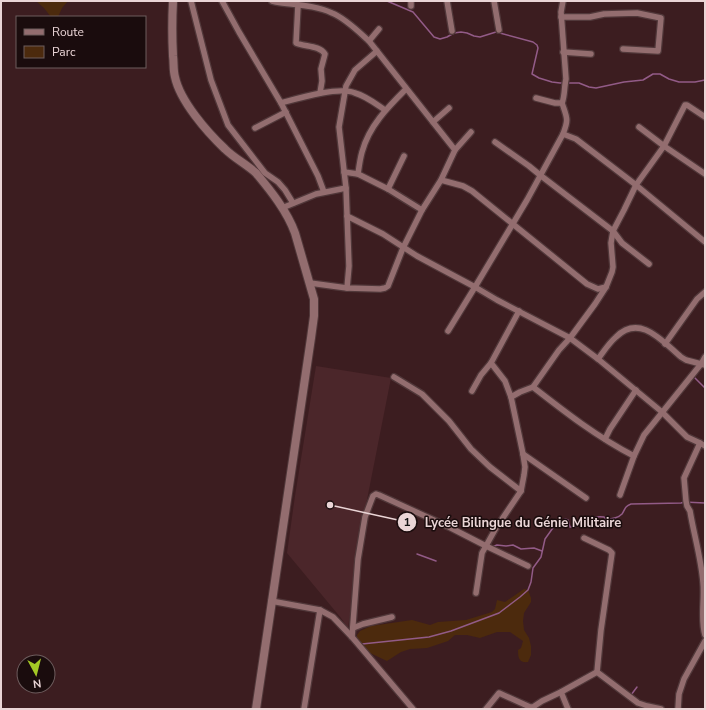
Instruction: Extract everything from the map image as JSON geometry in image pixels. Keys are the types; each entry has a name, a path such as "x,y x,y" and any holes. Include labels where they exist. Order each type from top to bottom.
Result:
{"main road":[{"path":"174,1 172,31 174,76 182,94 190,108 208,132 226,150 256,173 282,208 292,224 314,299 314,316 256,709"}],"street":[{"path":"191,1 211,80 228,125 266,173 278,182 285,190 293,203"},
{"path":"222,1 286,112 318,176 324,192"},
{"path":"275,1 314,7 333,13 355,28 369,41 455,150"},
{"path":"447,1 452,31"},
{"path":"494,1 499,30"},
{"path":"448,331 527,200 567,124 566,113 562,103 564,100 564,87 566,79 561,17 563,1"},
{"path":"298,5 296,43 318,48 325,54 321,69 322,81 320,93"},
{"path":"561,17 590,17 604,14 637,13 661,18 658,51 623,49"},
{"path":"369,41 379,29"},
{"path":"347,288 349,266 346,188 339,127 346,86 355,70 377,51"},
{"path":"563,52 591,54"},
{"path":"358,174 362,152 369,133 385,110 406,89"},
{"path":"281,103 320,93 346,90 356,93 385,110"},
{"path":"536,98 555,103 562,103"},
{"path":"511,397 533,387 606,287 613,267 611,243 613,231 636,185 664,146 684,105 687,105 705,117"},
{"path":"433,122 449,108"},
{"path":"255,128 286,112"},
{"path":"638,128 705,174"},
{"path":"310,283 347,288 380,290 388,286 403,248 422,210 441,180 455,150 471,132"},
{"path":"563,134 576,139 636,185 705,242"},
{"path":"495,142 529,166 613,231 622,243 649,264"},
{"path":"388,189 404,156"},
{"path":"344,172 358,174 388,189 422,210"},
{"path":"441,180 463,186 472,191 588,284 598,289 606,287"},
{"path":"282,208 324,192 346,188"},
{"path":"346,216 382,234 403,248 497,300 570,338 636,390 662,412 687,437 703,445 684,478 687,506 690,511 702,559 704,582 703,623 705,635"},
{"path":"665,344 698,299 705,292"},
{"path":"472,391 480,376 491,363 519,311"},
{"path":"598,359 615,337 631,327 642,328 648,331 686,360 703,365"},
{"path":"620,495 634,456 644,435 703,365 705,357"},
{"path":"476,594 482,553 496,528 521,491 525,467 511,397 505,381 491,363"},
{"path":"394,377 422,394 449,421 471,449 521,491"},
{"path":"533,387 573,419 615,446 634,456"},
{"path":"605,439 636,390"},
{"path":"523,454 586,498"},
{"path":"352,637 358,559 365,517 373,496 376,494 449,527 528,566"},
{"path":"584,538 609,550 612,554 601,630 597,672"},
{"path":"272,601 320,610 333,617 352,637 413,709"},
{"path":"304,709 320,610"},
{"path":"353,628 392,617"},
{"path":"678,709 679,694 684,679 705,641"},
{"path":"486,709 499,693 531,708 597,672"},
{"path":"597,672 638,703 661,709"},
{"path":"561,692 568,709"}],"shaded area":[{"path":"316,366 391,378 364,515 348,628 287,553"}],"green space":[{"path":"36,1 68,1 62,8 58,16 50,16"},
{"path":"524,589 528,590 531,598 531,602 524,613 523,621 524,630 529,638 531,646 531,655 528,662 523,662 519,658 518,650 521,648 523,641 510,632 497,632 480,638 467,635 455,635 448,641 427,648 410,649 401,652 387,661 368,652 357,639 357,635 360,631 371,626 412,620 430,625 438,622 466,620 492,612 495,609 497,600 505,602"}],"waterway":[{"path":"387,1 413,12 434,37 440,39 454,33 461,32 480,37 496,32 533,42 538,48 532,74 552,82 579,83 596,88 624,82 643,80 653,74 660,74 679,82 695,82 705,80"},
{"path":"694,377 705,388"},
{"path":"362,644 429,637 451,631 499,613 528,590 533,568 541,557 545,539 555,525 561,523 565,519 568,520 570,527 575,527 577,524 597,517 604,517 606,519 617,517 622,514 626,507 631,504 684,502 705,503"},
{"path":"492,547 497,545 513,545 521,549 534,548 542,551"},
{"path":"417,554 436,561"},
{"path":"631,695 637,687"}],"place":[{"name":"Lycée Bilingue du Génie Militaire","path":"330,505"}]}
